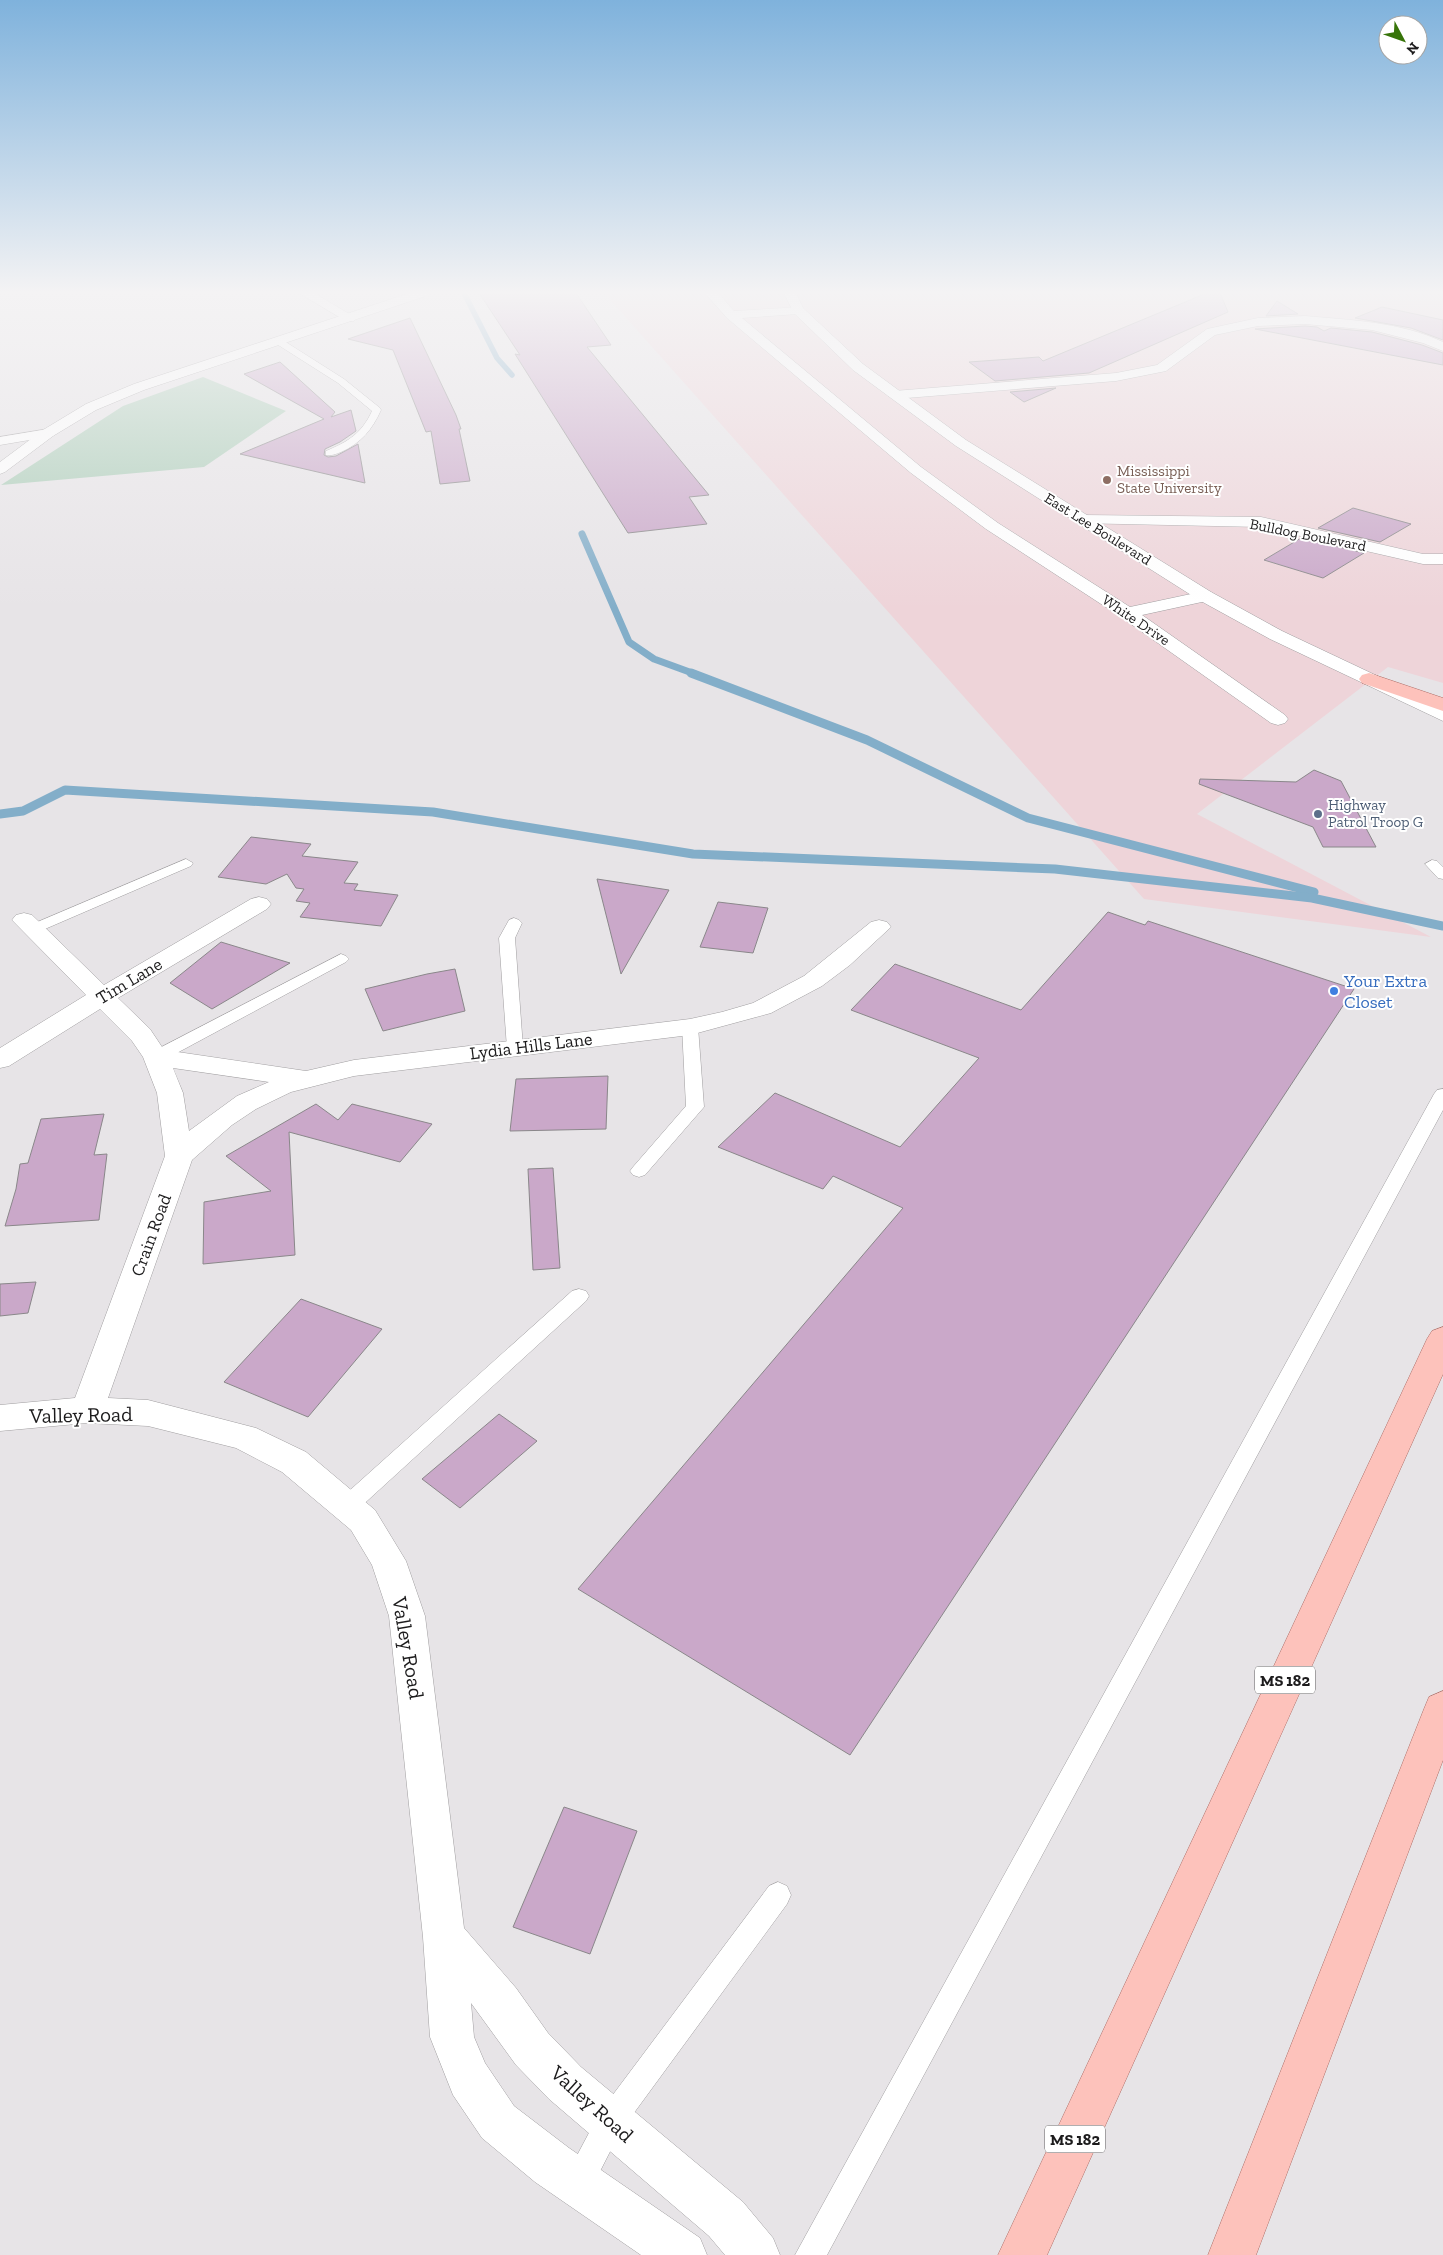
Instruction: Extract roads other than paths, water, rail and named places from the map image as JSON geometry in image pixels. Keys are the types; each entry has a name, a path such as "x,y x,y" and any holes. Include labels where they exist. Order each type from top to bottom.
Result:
{"main road":[{"path":"1369,679 1443,705"},
{"name":"MS 182","path":"1022,2255 1443,1339"},
{"path":"1232,2255 1443,1709"}],"street":[{"path":"0,469 48,433 92,408 114,398"},
{"name":"White Drive","path":"830,398 916,470 992,526 1127,613 1278,719"},
{"name":"East Lee Boulevard","path":"899,398 961,442 1205,596 1276,635 1443,715"},
{"path":"0,441 48,433"},
{"name":"Bulldog Boulevard","path":"1082,520 1261,522 1423,559 1443,559"},
{"path":"1127,613 1205,596"},
{"name":"Tim Lane","path":"0,1060 101,997 259,904"},
{"name":"Crain Road","path":"28,924 141,1035 156,1056 170,1092 179,1156 87,1410"},
{"name":"Lydia Hills Lane","path":"179,1156 209,1128 240,1108 271,1090 308,1078 354,1068 690,1027 762,1008 813,981 841,960 878,927"},
{"path":"156,1056 308,1078"},
{"name":"Valley Road","path":"0,1418 87,1410 148,1414 244,1437 294,1462 363,1520 388,1560 407,1616 444,1937 452,2036 469,2080 498,2122 552,2165 683,2255"},
{"name":"Valley Road","path":"444,1937 500,2004 532,2049 565,2083 726,2219 756,2255"}],"lane":[{"path":"329,453 354,443 370,427 377,410 362,398"},
{"path":"28,924 186,863"},
{"path":"1432,864 1443,875"},
{"path":"514,923 507,938 515,1048"},
{"path":"156,1056 341,959"},
{"path":"639,1171 695,1107 690,1027"},
{"path":"810,2255 1443,1094"},
{"path":"347,1506 579,1296"},
{"path":"578,2182 610,2122 778,1895"}],"waterway":[{"path":"582,534 629,642 654,659 695,674"},
{"path":"691,673 867,740 1028,818 1314,892"},
{"path":"0,814 23,811 65,790 433,812 693,854 1055,869 1312,898 1443,926"}],"place":[{"name":"Mississippi State University","path":"1107,480"},
{"name":"Highway Patrol Troop G","path":"1318,814"},
{"name":"Your Extra Closet","path":"1334,991"}]}
